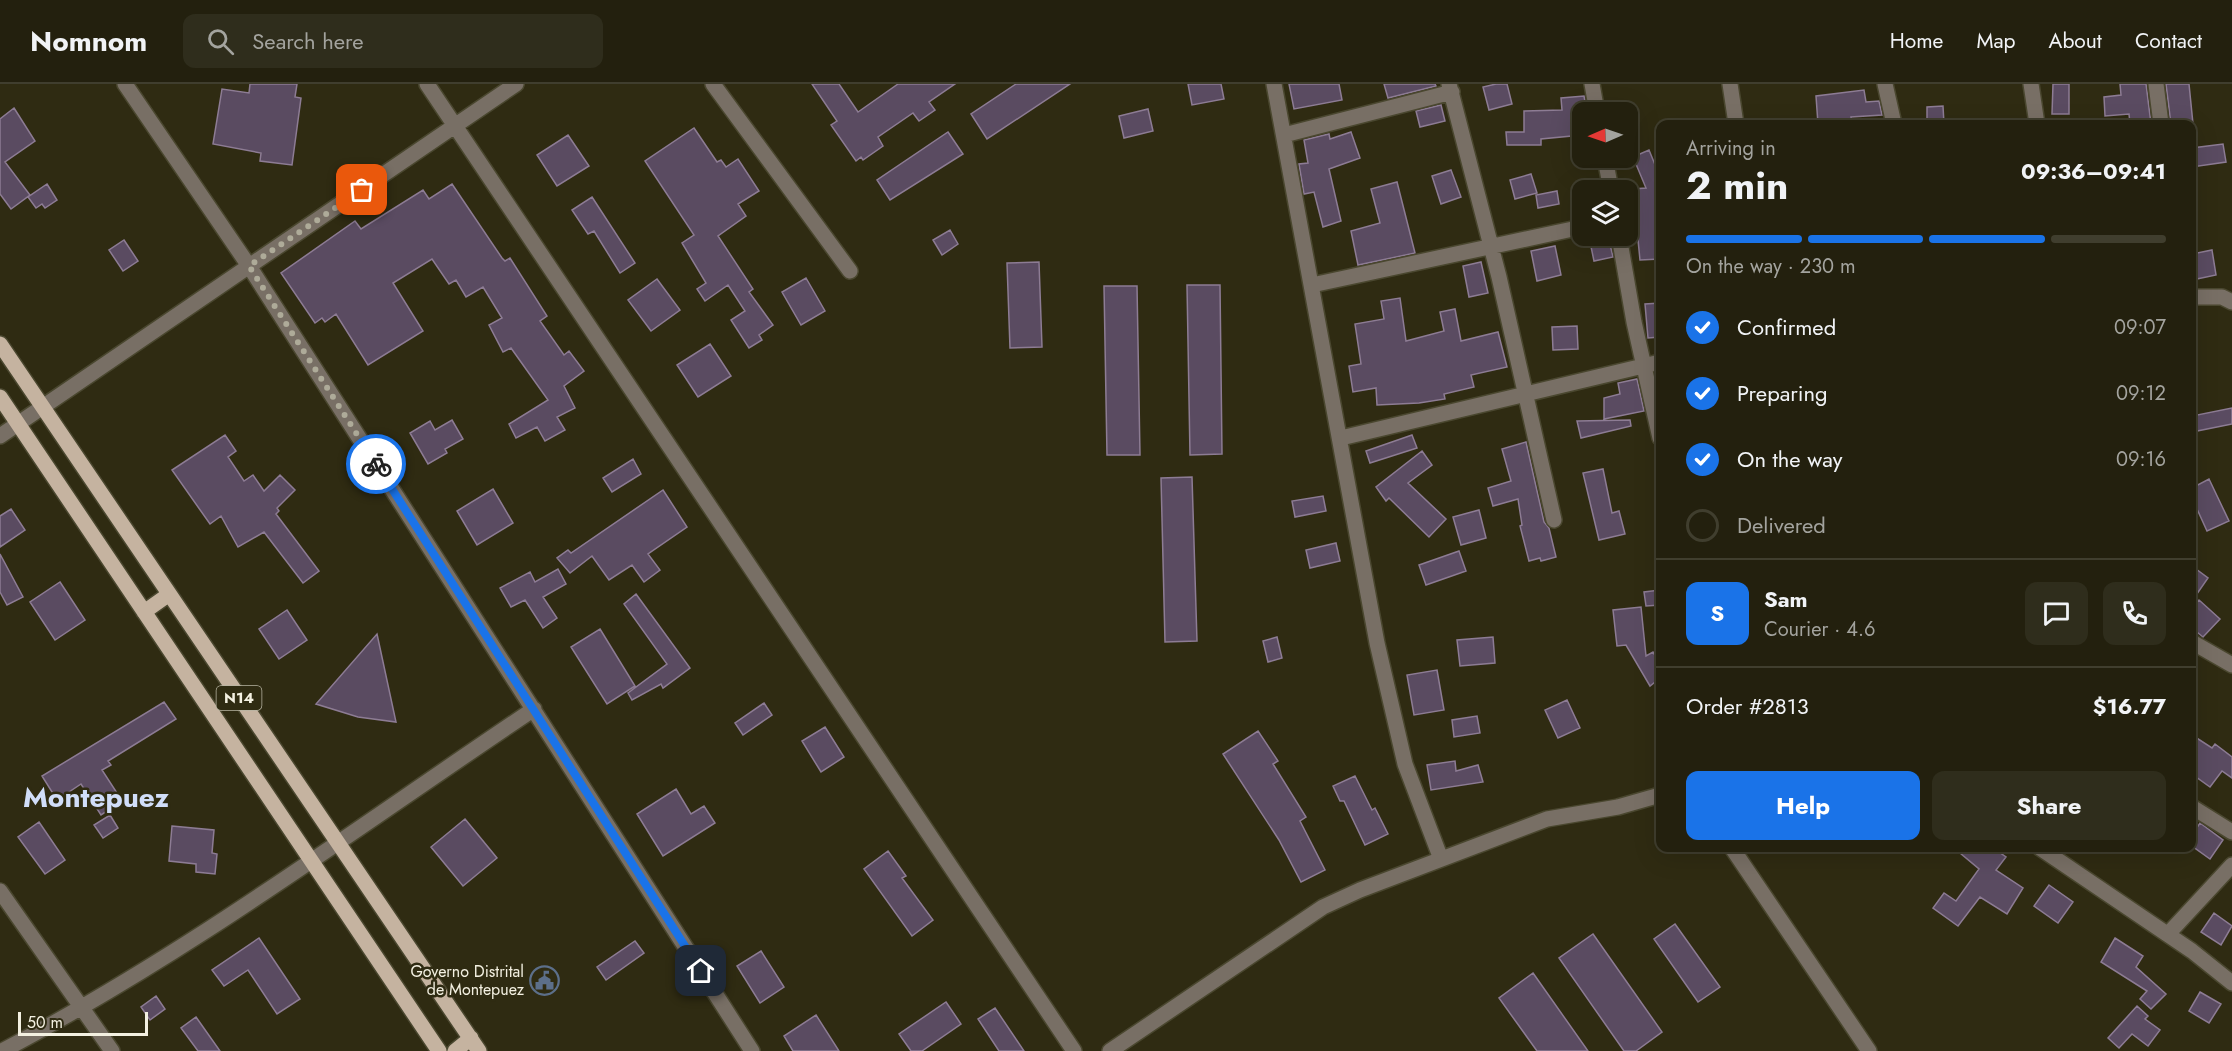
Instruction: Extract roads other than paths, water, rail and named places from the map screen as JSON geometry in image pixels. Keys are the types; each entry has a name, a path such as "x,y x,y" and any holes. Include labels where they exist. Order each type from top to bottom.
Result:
{"main road":[{"name":"N14","path":"0,344 168,596 475,1045"},
{"name":"N14","path":"0,397 439,1051"},
{"path":"144,612 168,596"},
{"path":"454,1051 475,1045"}],"street":[{"path":"125,84 249,266 752,1051"},
{"path":"427,84 1074,1051"},
{"path":"0,436 516,84"},
{"path":"713,84 850,271"},
{"path":"1274,84 1377,643 1405,764 1441,859"},
{"path":"1592,84 1595,102"},
{"path":"1730,84 1735,120"},
{"path":"1885,84 1893,120"},
{"path":"2031,84 2036,120"},
{"path":"2156,84 2160,120"},
{"path":"1284,135 1450,88 1491,247 1554,520"},
{"path":"1312,285 1572,229"},
{"path":"1621,246 1656,420"},
{"path":"2196,297 2222,297 2232,302"},
{"path":"1341,438 1656,363"},
{"path":"2196,644 2232,665"},
{"path":"2,1051 83,1009 311,861 534,709"},
{"path":"1110,1051 1323,907 1547,819 1618,807 1656,796"},
{"path":"2196,810 2232,832"},
{"path":"1735,852 1869,1051"},
{"path":"2046,852 2168,934 2232,983"},
{"path":"2168,934 2232,865"},
{"path":"0,891 112,1051"}],"place":[{"name":"Governo Distrital de Montepuez","path":"545,980"}],"district":[{"name":"Montepuez","path":"96,797"}]}
